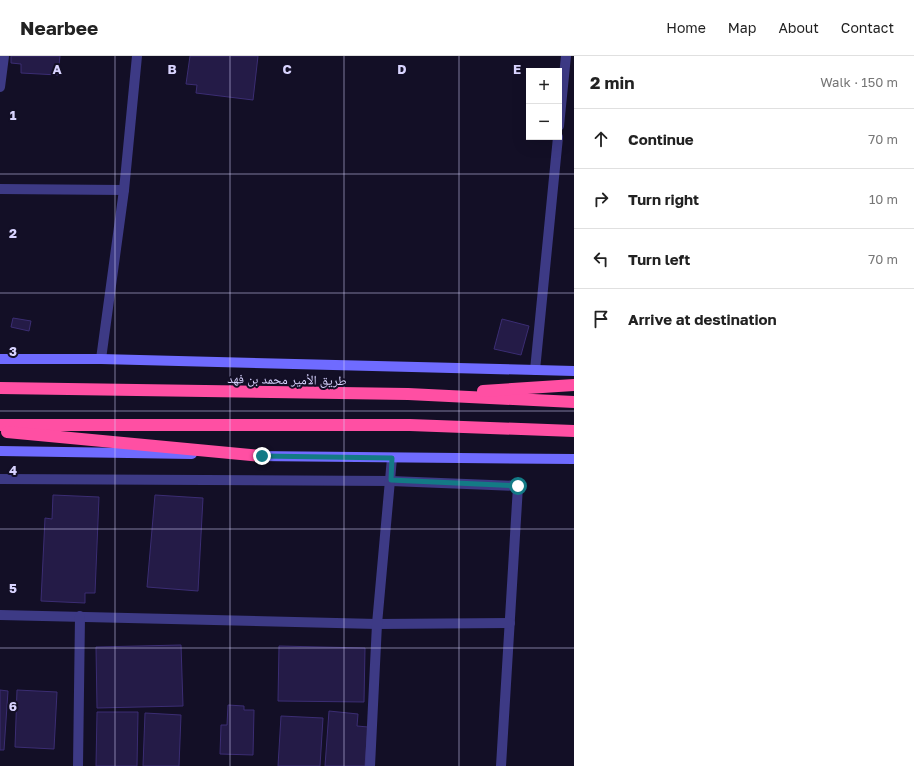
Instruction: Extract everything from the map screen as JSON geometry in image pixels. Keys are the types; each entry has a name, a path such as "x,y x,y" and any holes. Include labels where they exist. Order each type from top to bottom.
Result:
{"highway":[{"path":"0,383 82,390"},
{"path":"408,394 574,385"},
{"name":"طريق الأمير محمد بن فهد","path":"0,388 408,394 574,402"},
{"path":"0,424 410,425 574,431"},
{"path":"0,431 262,456"}],"main road":[{"path":"0,359 101,359 574,371"},
{"path":"0,451 392,458 574,459"}],"street":[{"path":"0,87 4,56"},
{"path":"101,359 124,190 137,56"},
{"path":"561,104 566,56"},
{"path":"535,370 558,140"},
{"path":"0,189 124,190"},
{"path":"370,766 377,624 392,458"},
{"path":"0,479 391,480 518,486 501,766"},
{"path":"0,615 377,624 510,623"},
{"path":"78,766 80,616"}],"building":[{"path":"11,56 60,56 58,75 21,73 21,64 11,63"},
{"path":"190,56 258,56 253,100 196,93 197,85 186,84"},
{"path":"13,318 31,321 29,331 11,327"},
{"path":"502,319 529,326 521,355 494,349"},
{"path":"53,495 99,497 95,593 85,593 85,603 41,601 45,518 52,519"},
{"path":"155,495 203,498 198,591 147,587"},
{"path":"181,645 183,706 97,708 96,647"},
{"path":"279,646 365,648 364,702 278,701"},
{"path":"0,690 8,691 4,750 0,750"},
{"path":"17,690 57,692 54,749 15,747"},
{"path":"228,705 244,706 244,710 254,710 253,755 220,754 221,725 227,725"},
{"path":"329,711 358,714 357,726 368,727 365,766 325,766"},
{"path":"97,712 138,712 137,766 96,766"},
{"path":"145,713 181,715 179,766 143,766"},
{"path":"281,716 323,718 320,766 278,766"}],"route":[{"path":"262,456 392,458 391,480 518,486"}]}
